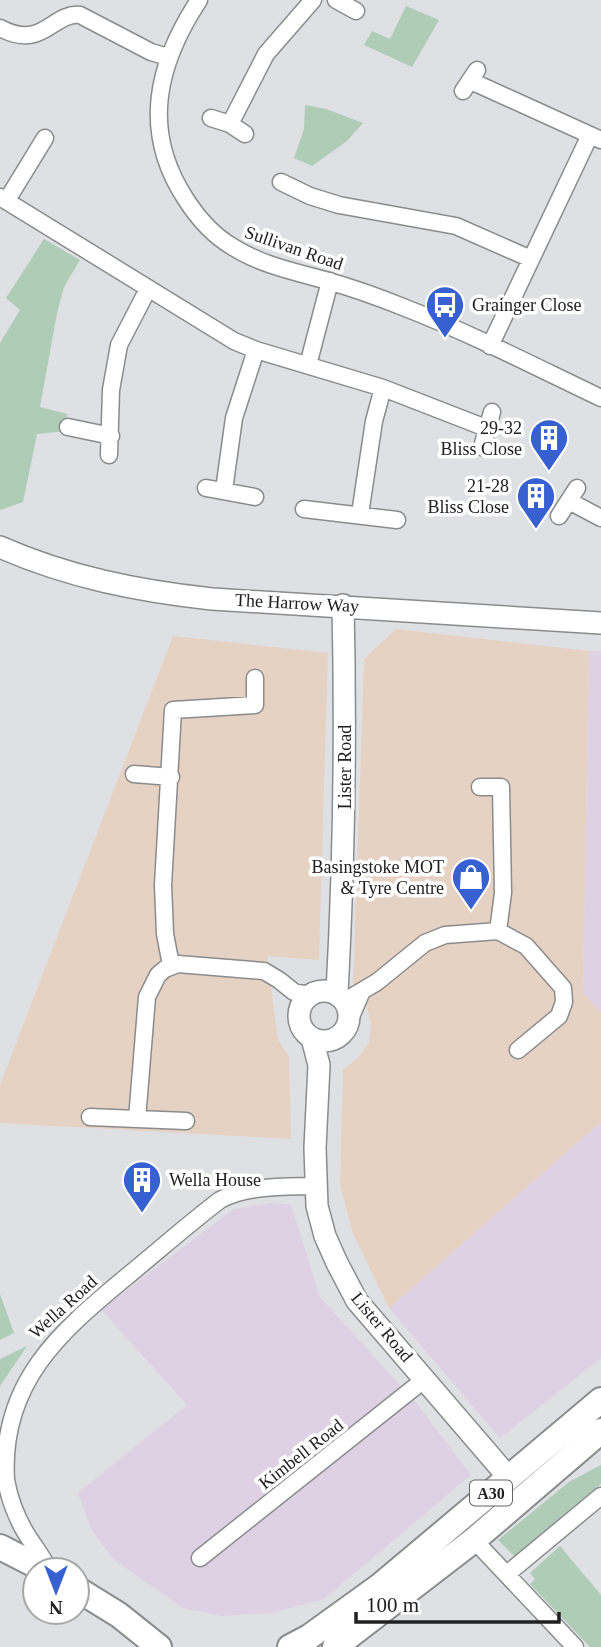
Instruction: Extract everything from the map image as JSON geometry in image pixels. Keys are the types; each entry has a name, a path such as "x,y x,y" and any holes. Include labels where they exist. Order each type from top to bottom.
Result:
{"main road":[{"name":"A30","path":"290,1647 309,1637 381,1585 601,1400"},
{"name":"A30","path":"335,1647 474,1539 601,1431"},
{"path":"0,1547 21,1557"},
{"path":"91,1598 119,1615 159,1647"}],"street":[{"name":"Sullivan Road","path":"199,0 175,40 160,85 159,130 162,147 171,173 192,209 232,247 270,264 330,281 420,313 601,398"},
{"path":"230,124 266,54 313,0"},
{"path":"336,0 356,10"},
{"path":"0,28 12,34 35,34 77,7 97,24 150,52 168,57"},
{"path":"470,81 595,138 531,259 490,346"},
{"path":"211,118 230,124 245,134"},
{"path":"45,138 3,199 233,341 383,388 486,428"},
{"path":"281,182 310,196 339,205 456,226 531,259"},
{"path":"308,365 330,281"},
{"path":"109,455 111,390 118,345 148,289"},
{"path":"224,490 234,418 256,350"},
{"path":"360,514 373,421 383,388"},
{"path":"482,447 492,412"},
{"path":"68,427 111,436"},
{"path":"206,488 255,497"},
{"path":"559,516 573,495 601,518"},
{"path":"304,509 397,520"},
{"name":"The Harrow Way","path":"0,548 48,567 132,589 212,599 601,622"},
{"name":"Lister Road","path":"343,605 346,752 338,970 328,999 302,1027 312,1038 319,1065 315,1148 317,1206 325,1236 357,1301 509,1478"},
{"path":"172,965 165,934 163,885 173,710 255,705 255,678"},
{"path":"134,774 170,777"},
{"path":"480,787 502,787 503,893 498,931"},
{"path":"137,1119 147,998 158,975 172,965 206,965 264,971 328,999 425,943 445,935 498,931 526,946 563,988 565,1002 559,1016 518,1050"},
{"name":"Lister Road","path":"319,1065 334,1039 345,1031 328,999"},
{"path":"312,1038 327,1041 334,1039"},
{"path":"90,1117 186,1121"},
{"name":"Wella Road","path":"43,1556 22,1527 5,1478 2,1437 8,1409 20,1380 57,1334 226,1197 250,1190 316,1186"},
{"name":"Kimbell Road","path":"200,1558 425,1379"},
{"path":"508,1574 601,1496"},
{"path":"474,1539 508,1574 557,1641 575,1647"}],"shaded area":[{"path":"396,629 589,651 583,993 601,1012 601,1122 389,1308 352,1231 340,1184 343,1070 358,1058 369,1042 371,1022 366,1004 353,987 364,659"},
{"path":"173,636 328,653 319,960 267,956 278,1040 289,1056 291,1139 0,1123 0,1085"},
{"path":"589,651 601,651 601,1012 583,993"},
{"path":"601,1122 601,1358 500,1438 389,1308"},
{"path":"272,1203 291,1205 320,1297 417,1404 471,1475 324,1599 271,1613 222,1616 183,1608 113,1559 91,1529 78,1493 187,1405 101,1309 234,1209"}],"green space":[{"path":"406,6 439,20 412,67 364,45 372,31 390,39"},
{"path":"305,105 326,109 363,123 347,141 312,166 294,158 304,129"},
{"path":"44,239 80,260 64,287 40,407 67,414 66,431 37,434 23,502 0,510 0,343 20,310 6,298"},
{"path":"0,1294 14,1333 0,1340"},
{"path":"27,1346 0,1386 0,1359"},
{"path":"601,1465 601,1484 514,1556 498,1540 569,1482"},
{"path":"560,1546 601,1595 601,1647 590,1647 530,1584 535,1579 530,1573"}],"place":[{"name":"Grainger Close","path":"445,339"},
{"name":"29-32 Bliss Close","path":"549,472"},
{"name":"21-28 Bliss Close","path":"536,530"},
{"name":"Basingstoke MOT & Tyre Centre","path":"471,911"},
{"name":"Wella House","path":"142,1214"}]}
